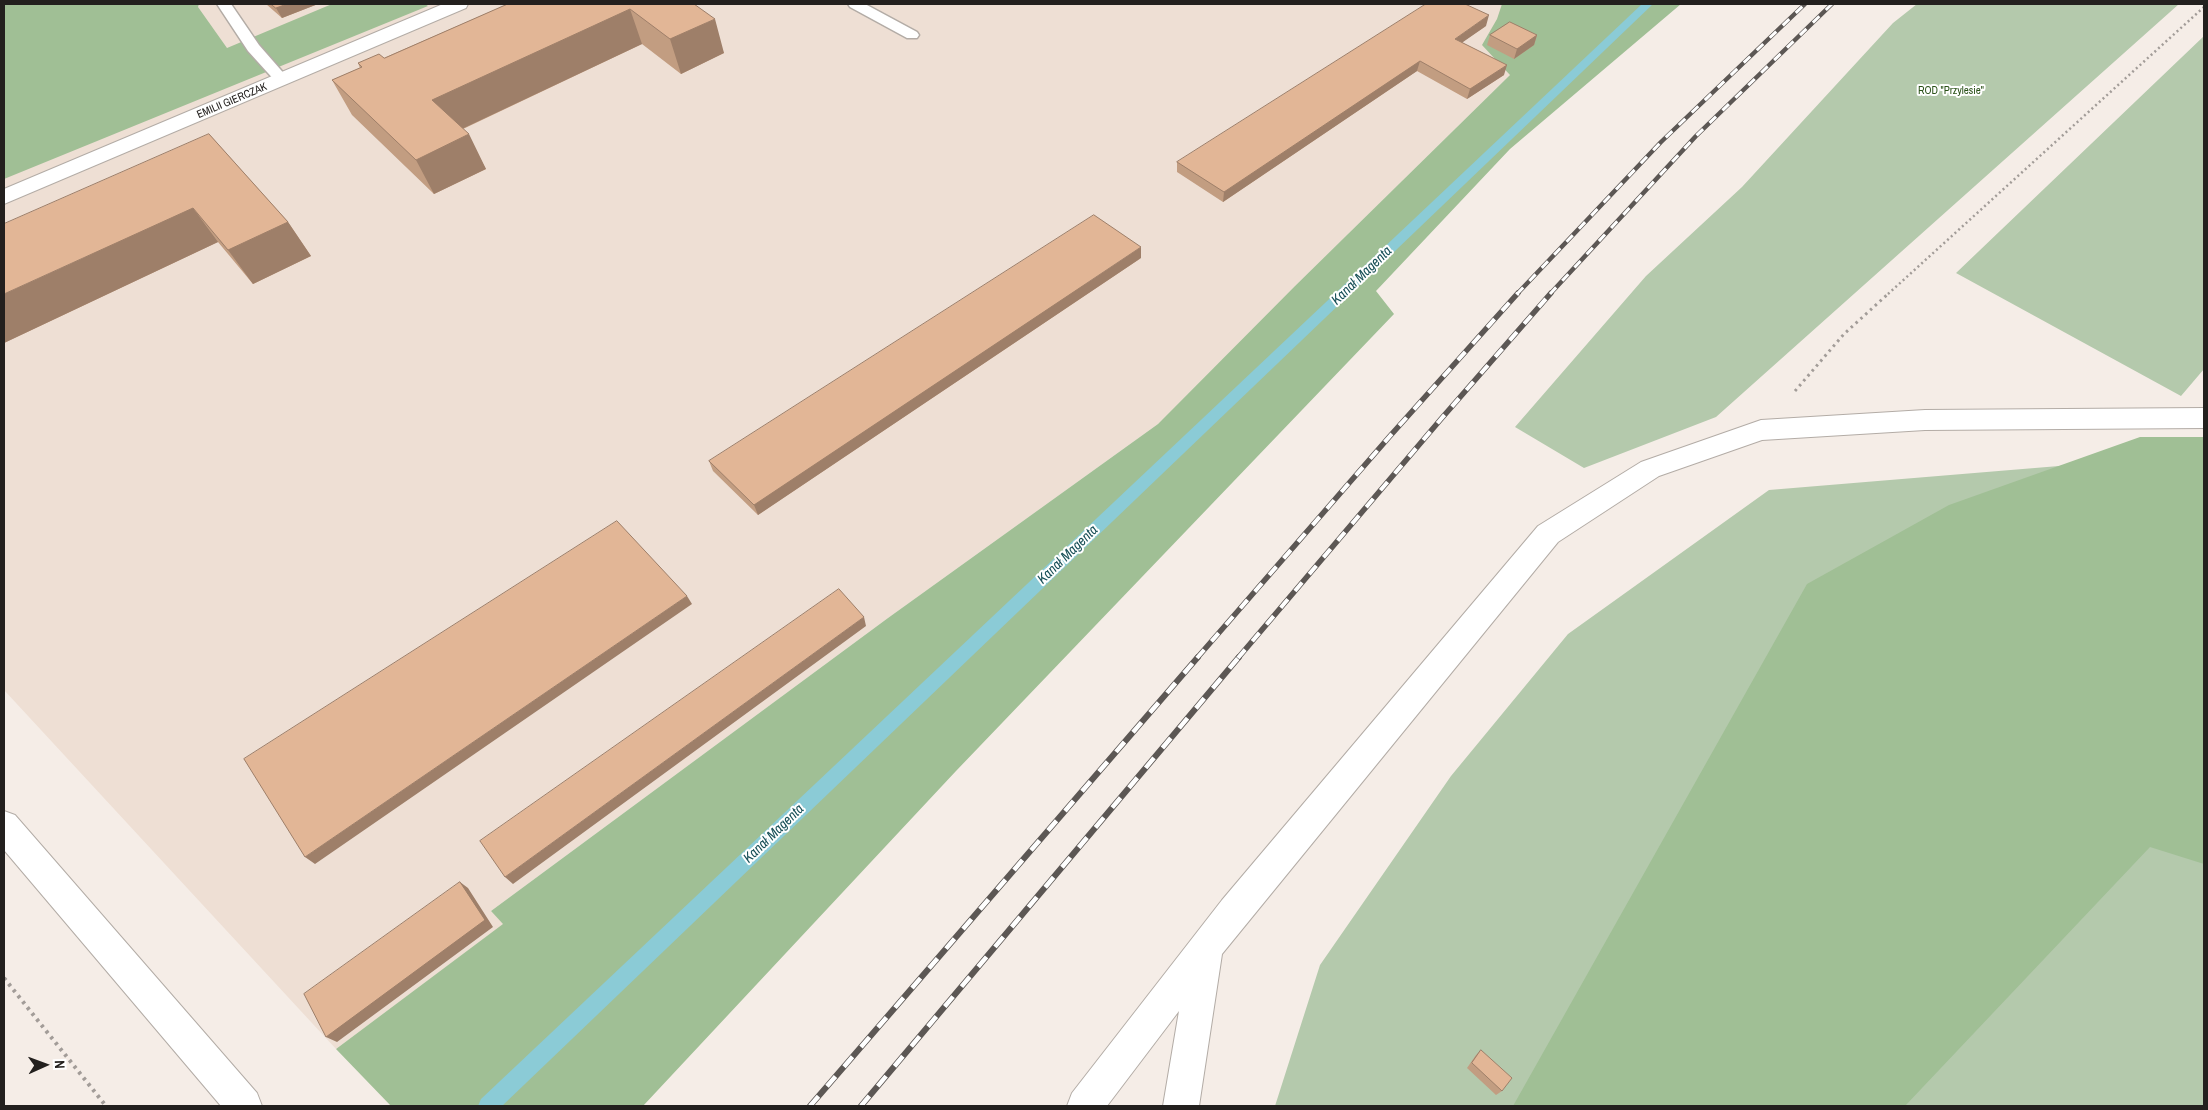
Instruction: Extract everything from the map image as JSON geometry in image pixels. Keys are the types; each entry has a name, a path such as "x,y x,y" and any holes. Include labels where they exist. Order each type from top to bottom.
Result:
{"street":[{"name":"EMILII GIERCZAK","path":"4,197 459,4"},
{"path":"1085,1106 1240,904 1548,534 1650,469 1762,430 1925,420 2204,418"},
{"path":"4,826 244,1106"},
{"path":"1181,1106 1205,951"}],"lane":[{"path":"224,4 253,48 282,80"},
{"path":"858,4 912,36"}],"path":[{"path":"1762,430 1844,334 2204,7"},
{"path":"4,978 106,1106"}],"shaded area":[{"path":"4,4 1586,4 1510,75 1295,286 1158,424 888,618 491,911 504,924 336,1049 4,690"}],"green space":[{"path":"4,4 199,4 198,7 227,48 332,4 425,4 428,6 4,179"},
{"path":"1502,4 1681,4 1510,149 1376,291 1394,314 956,771 643,1106 391,1106 336,1049 503,924 491,911 888,618 1158,424 1295,286 1510,75 1482,45 1497,19"},
{"name":"ROD \"Przylesie\"","path":"1917,4 2179,4 1716,417 1584,468 1515,427 1646,276 1742,187 1893,23"},
{"path":"2204,36 2204,369 2181,396 1956,273"},
{"path":"2140,437 2204,437 2204,864 2150,847 1905,1106 1513,1106 1807,584 1949,505"},
{"path":"2204,454 2204,1106 1275,1106 1320,965 1451,776 1568,634 1769,490"}],"building":[{"path":"271,4 287,4 276,8"},
{"path":"508,4 694,4 715,19 670,39 630,9 432,100 469,134 416,160 332,80 362,67 358,63 379,54 384,58"},
{"path":"1426,4 1465,4 1489,15 1455,39 1507,65 1470,89 1420,61 1224,192 1177,162"},
{"path":"1510,22 1537,35 1517,49 1490,35"},
{"path":"209,134 288,222 228,250 193,208 4,294 4,224"},
{"path":"1094,215 1141,247 754,505 709,461"},
{"path":"617,521 687,596 305,857 244,759"},
{"path":"839,589 864,617 505,877 480,841"},
{"path":"460,882 485,920 326,1037 304,994"},
{"path":"1481,1050 1512,1078 1502,1091 1472,1063"}],"waterway":[{"name":"Kanał Magenta","path":"488,1106 1648,4"}],"railway":[{"path":"1517,294 1661,142 1805,4"},
{"path":"1550,294 1696,136 1832,4"},
{"path":"1197,658 1390,436 1518,293"},
{"path":"1238,658 1551,293"},
{"path":"810,1106 1198,657"},
{"path":"861,1106 1239,657"}]}
